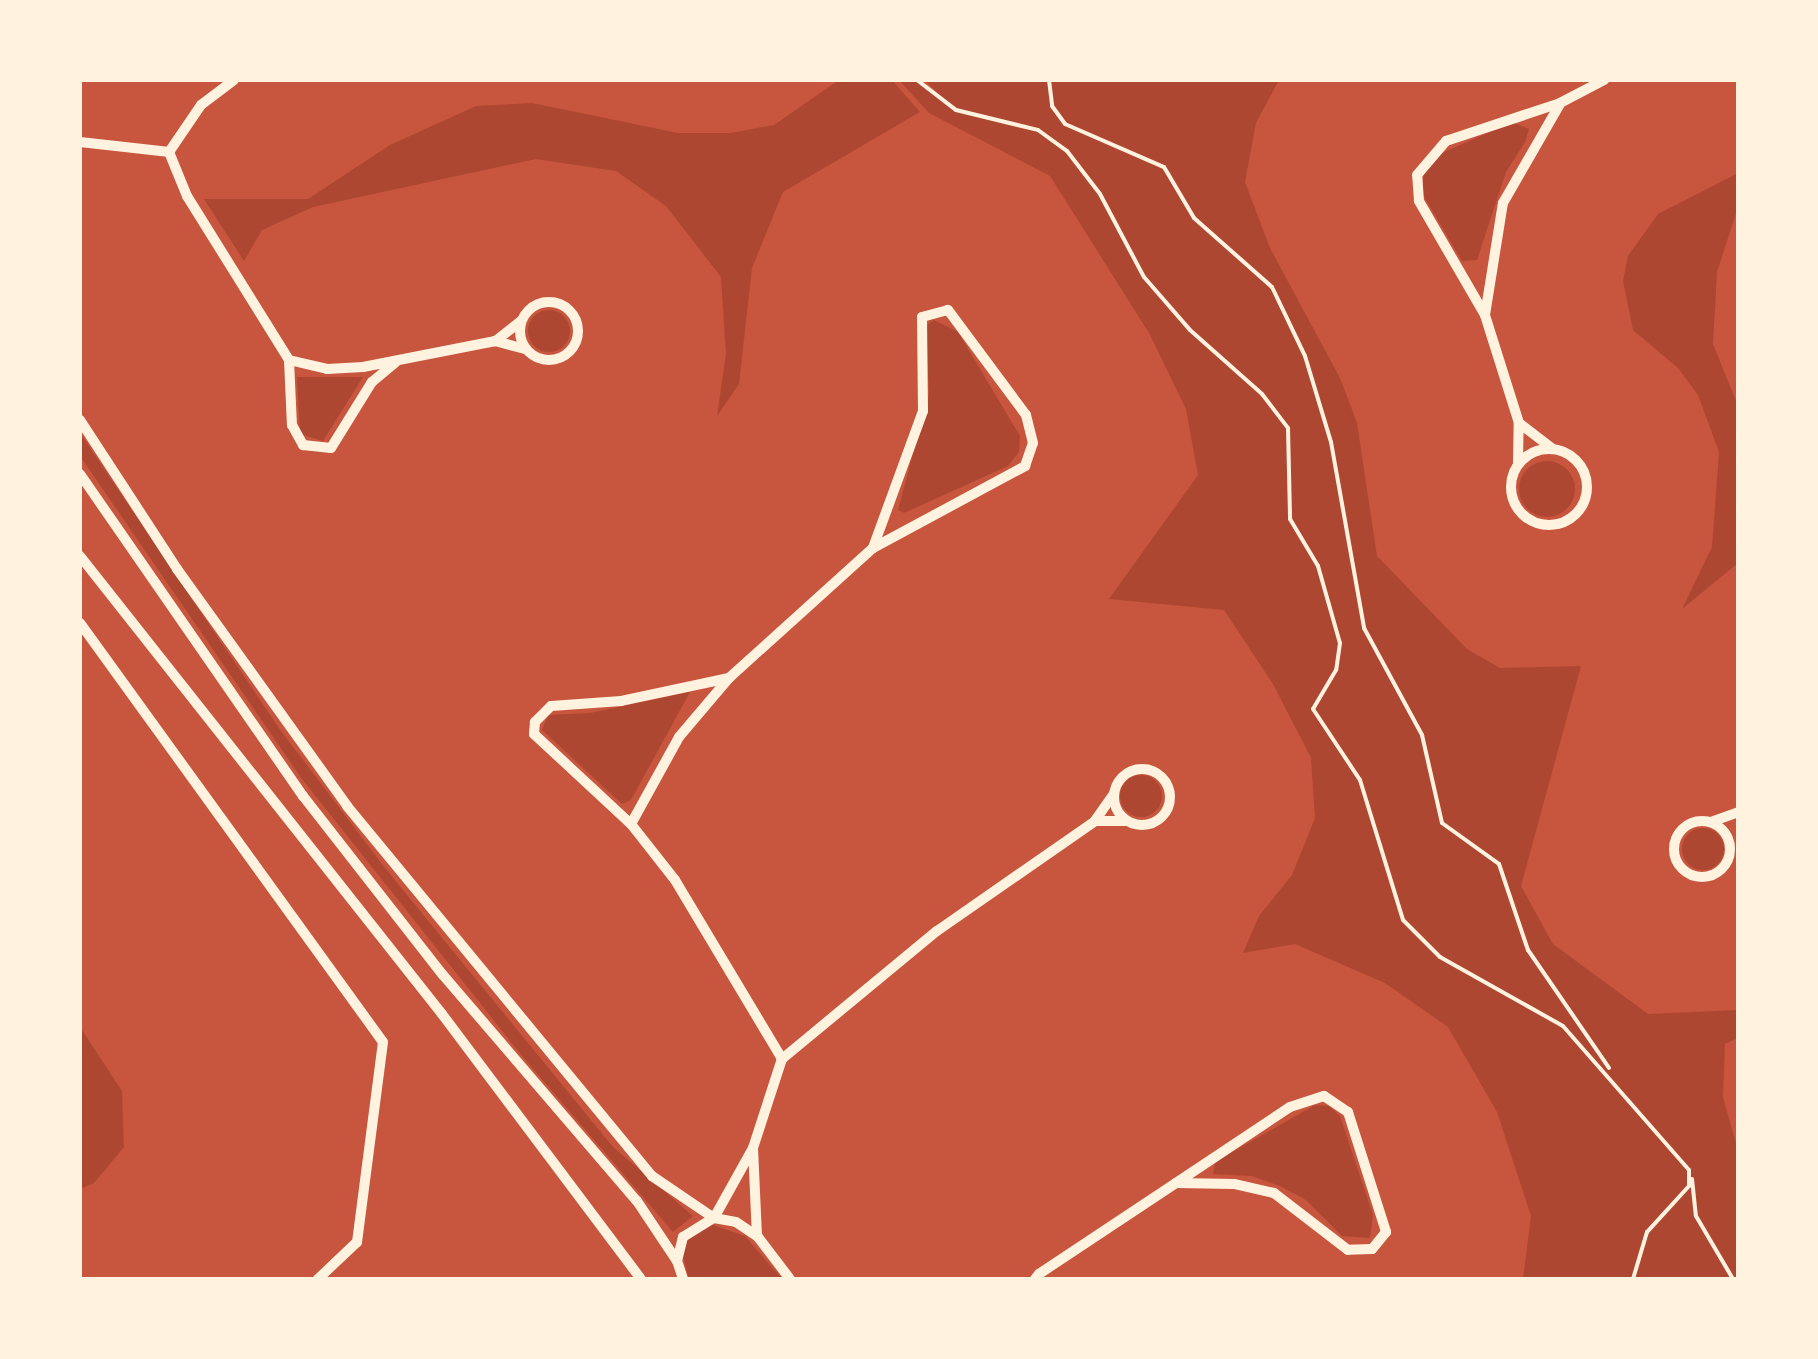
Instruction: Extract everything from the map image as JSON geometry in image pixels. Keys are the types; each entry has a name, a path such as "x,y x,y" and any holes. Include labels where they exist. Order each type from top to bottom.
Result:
{"street":[{"path":"169,152 187,120 234,80"},
{"path":"1518,423 1576,462 1587,485 1579,510 1558,524 1532,522 1514,504 1518,423 1486,315 1419,201 1417,175 1446,141 1560,103 1604,80"},
{"path":"1486,315 1503,203 1560,103"},
{"path":"80,142 169,152"},
{"path":"169,152 187,196 289,360 295,434 321,451 337,442 372,382 396,362"},
{"path":"289,360 327,369 396,362 495,341 535,306 554,303 571,313 578,331 571,349 554,360 495,341"},
{"path":"630,824 679,737 728,678 872,548 914,520 1012,475 1031,456 1026,415 948,310 922,318 923,411 872,548"},
{"path":"522,321 527,350"},
{"path":"80,420 270,701 402,876 622,1144 652,1176 714,1218 736,1222 758,1237"},
{"path":"1517,466 1533,453 1554,450"},
{"path":"80,474 303,796 444,976 637,1202 677,1262 682,1279"},
{"path":"80,556 442,1014 641,1279"},
{"path":"80,623 383,1042 357,1242 318,1279"},
{"path":"728,678 621,702 551,706 534,722 534,734 548,752 630,824 698,912 782,1059"},
{"path":"677,1262 683,1236 714,1218 753,1148 782,1059 937,932 1095,821 1122,777 1139,769 1158,774 1169,789 1162,816 1146,825 1095,821"},
{"path":"1114,794 1127,821"},
{"path":"1738,814 1728,862 1714,874 1686,872 1676,857 1677,838 1690,824 1738,814"},
{"path":"1709,822 1730,843"},
{"path":"1035,1279 1176,1183 1290,1107 1334,1097 1354,1123 1386,1232 1372,1249 1348,1250 1274,1193 1234,1184 1176,1183"},
{"path":"753,1148 758,1170 751,1219 758,1237 790,1279"}],"path":[{"path":"917,80 956,110 1038,130 1067,151 1100,194 1144,277 1278,414 1294,453 1290,519 1318,566 1340,643 1336,670 1314,709 1360,780 1403,920 1440,957 1563,1026 1628,1094"},
{"path":"1049,80 1052,106 1065,124 1164,166 1194,218 1272,287 1305,356 1331,442 1364,628 1422,735 1442,823 1499,864 1528,950 1628,1094 1689,1170 1696,1216 1733,1279"},
{"path":"1633,1279 1647,1232 1690,1186 1689,1170"}],"shaded area":[{"path":"839,80 892,80 920,112 783,192 752,268 739,384 717,416 726,354 721,277 666,206 616,171 536,159 313,207 262,230 244,261 204,199 308,199 390,145 476,106 532,103 678,133 731,133 774,125"},
{"path":"899,80 919,80 950,106 925,80 1279,80 1256,123 1245,182 1270,248 1340,378 1357,423 1377,556 1467,649 1500,668 1581,666 1521,886 1553,944 1648,1014 1738,1010 1738,1038 1725,1044 1723,1097 1738,1150 1738,1279 1523,1279 1531,1216 1497,1112 1448,1027 1385,983 1295,944 1243,953 1259,916 1292,875 1315,818 1311,758 1273,684 1224,610 1109,599 1198,475 1186,409 1149,333 1050,176 929,113"},
{"path":"1512,122 1529,129 1525,142 1506,172 1477,260 1462,261 1422,193 1424,172 1431,158"},
{"path":"1738,173 1738,207 1717,272 1713,344 1738,406 1738,563 1682,609 1712,547 1719,452 1698,395 1678,368 1633,330 1623,281 1628,256 1658,214"},
{"path":"549,310 564,316 570,331 564,346 549,352 534,346 528,331 534,316"},
{"path":"934,320 958,332 1020,436 1019,452 1008,466 904,513 898,510 929,394 926,326"},
{"path":"297,377 363,377 323,441 300,434"},
{"path":"80,433 281,731 385,868 613,1147 693,1216 673,1232 523,1057 302,779 80,456"},
{"path":"1547,461 1567,469 1575,489 1567,509 1547,517 1527,509 1519,489 1527,469"},
{"path":"690,692 631,800 622,804 542,730 548,715 590,713"},
{"path":"1141,775 1156,781 1162,796 1156,811 1141,817 1126,811 1120,796 1126,781"},
{"path":"1703,828 1718,834 1724,849 1718,864 1703,870 1688,864 1682,849 1688,834"},
{"path":"80,1027 122,1091 124,1147 94,1183 80,1189"},
{"path":"1315,1105 1329,1106 1340,1116 1373,1215 1370,1238 1342,1236 1306,1200 1280,1186 1252,1176 1213,1174 1215,1162"},
{"path":"710,1224 745,1236 782,1279 689,1279 682,1253 688,1237"}]}
